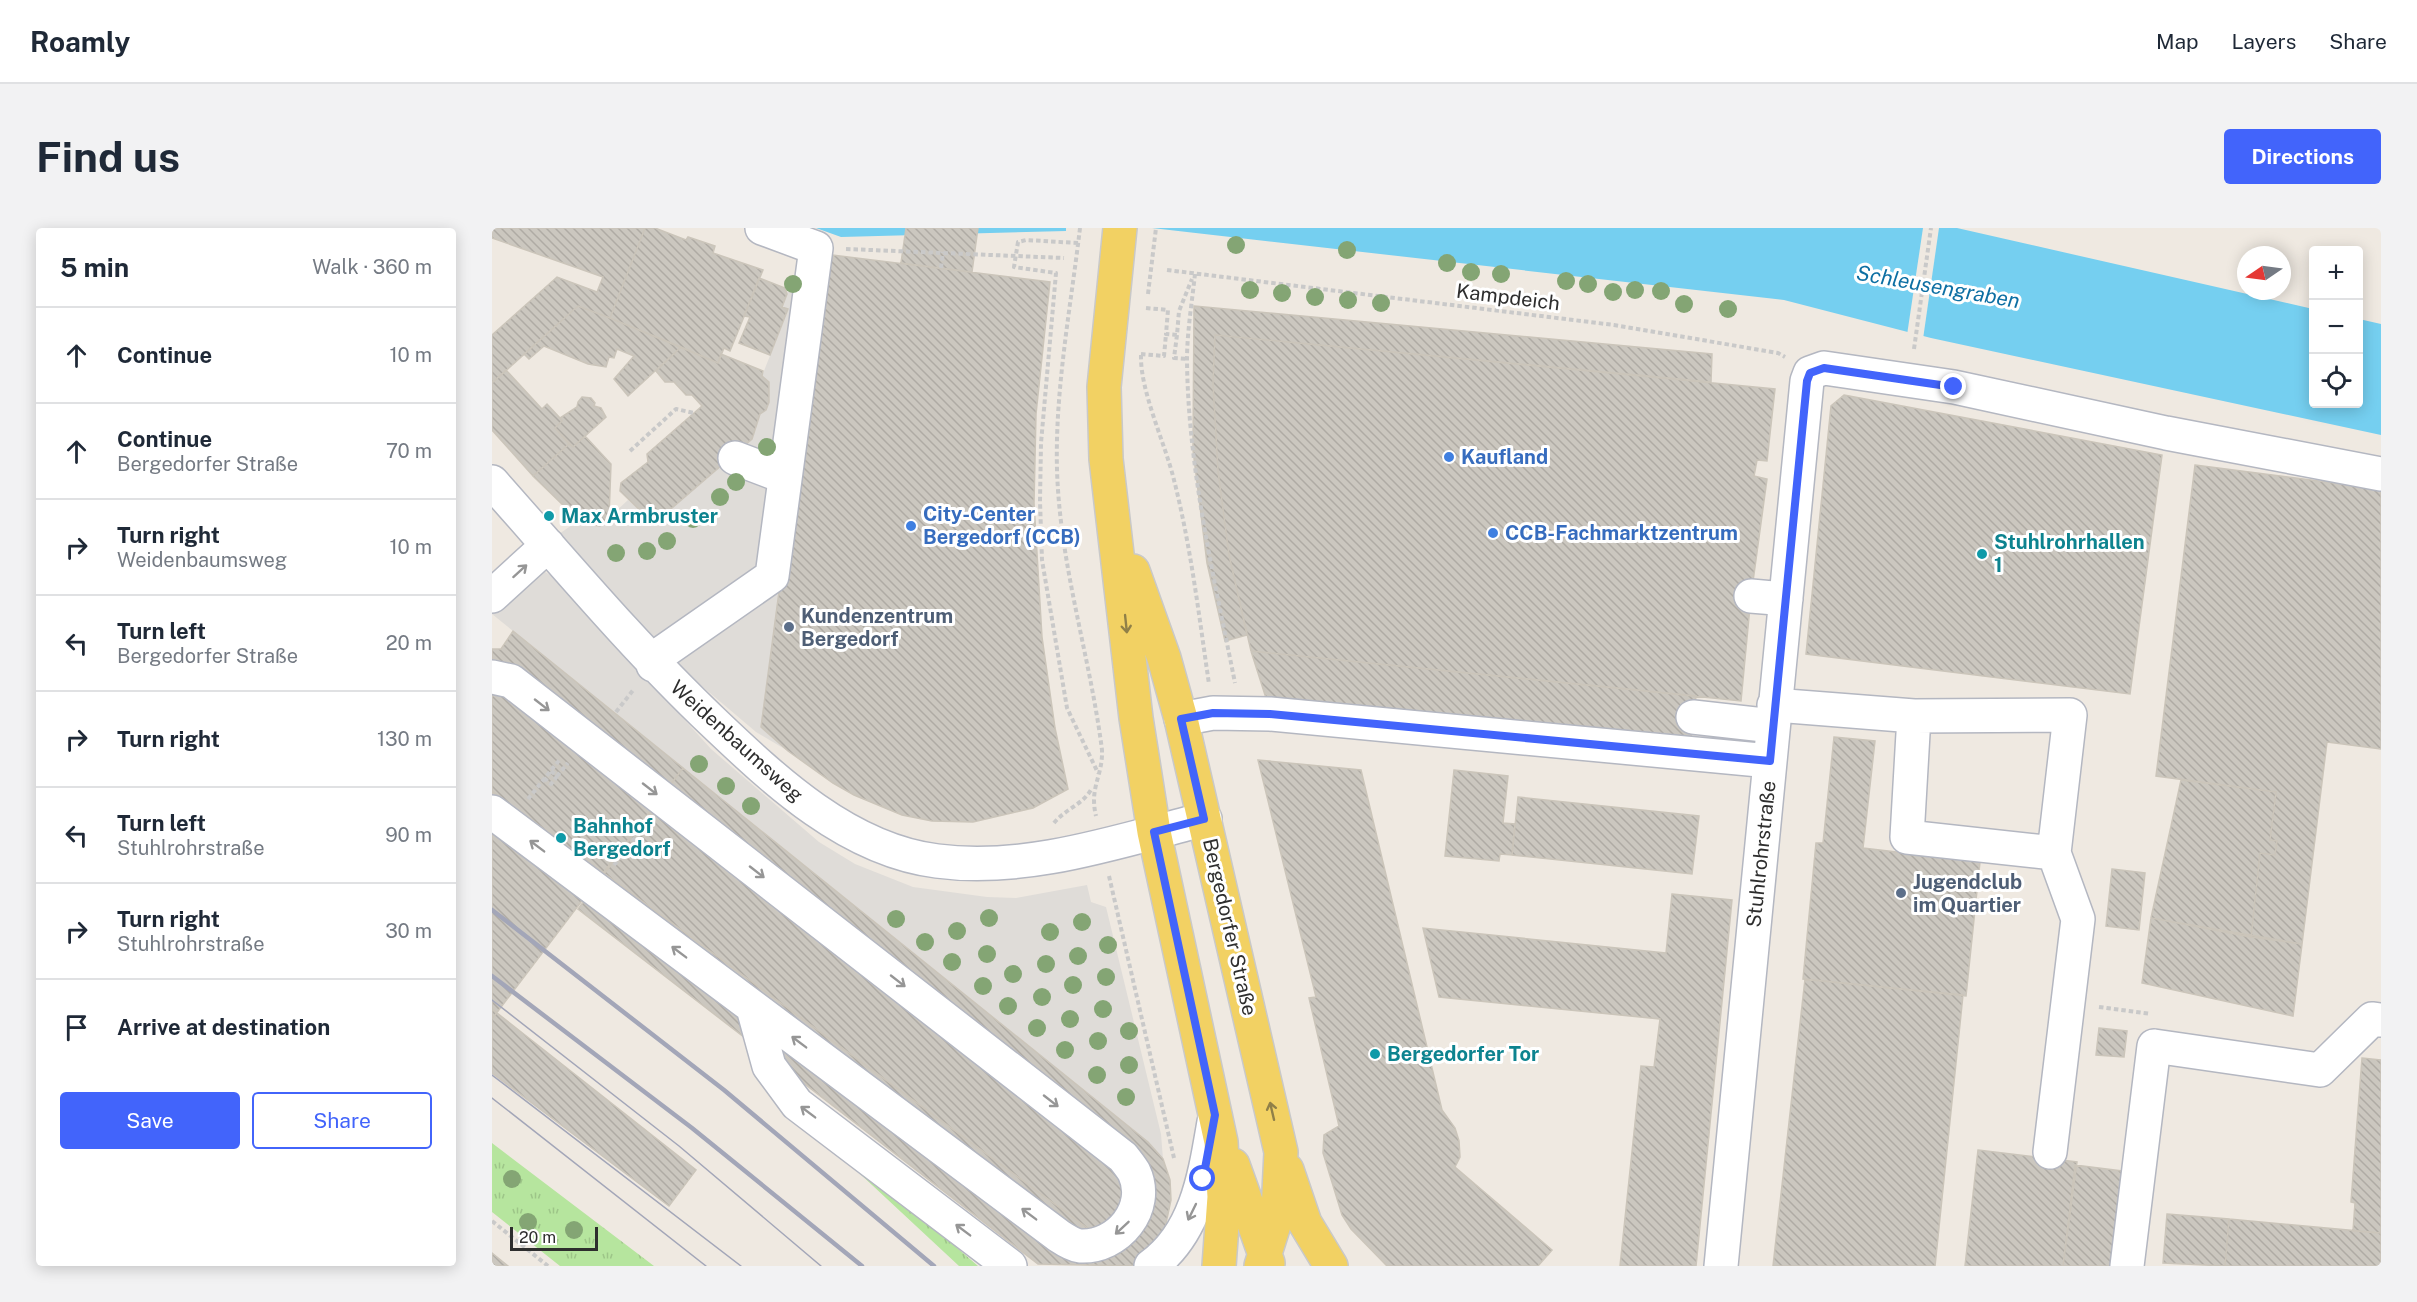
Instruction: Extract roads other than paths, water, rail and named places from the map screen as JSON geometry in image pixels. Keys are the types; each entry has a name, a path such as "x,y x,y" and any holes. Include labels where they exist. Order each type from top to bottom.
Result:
{"main road":[{"name":"Bergedorfer Straße","path":"1120,228 1107,350 1104,407 1106,459 1116,524 1136,718 1154,832 1215,1115 1224,1178 1220,1266"},
{"name":"Bergedorfer Straße","path":"1116,524 1164,658 1181,719 1281,1152 1278,1212 1266,1263"},
{"path":"1215,1115 1266,1263"},
{"path":"1281,1152 1305,1222 1331,1266"}],"street":[{"name":"Weidenbaumsweg","path":"653,665 663,652 776,576 785,477 816,248 762,228"},
{"name":"Stuhlrohrstraße","path":"1721,1266 1807,381 1810,373 1824,368 1954,387 2166,433 2381,474"},
{"path":"735,458 785,477"},
{"name":"Weidenbaumsweg","path":"492,482 653,665 745,753 805,802 840,825 895,852 938,861 979,863 1027,860 1204,819"},
{"path":"492,596 548,545"},
{"path":"1751,596 1786,598"},
{"path":"492,677 511,681 1123,1157 1135,1174 1138,1196 1134,1216 1123,1230 1078,1256 1059,1236 500,818"},
{"path":"1181,719 1227,713 1770,761"},
{"path":"1693,717 2070,715 2055,853 2078,920 2050,1152"},
{"path":"1914,716 1907,837 2055,853"},
{"path":"753,1008 769,1066 797,1104 1010,1266"},
{"path":"2127,1266 2154,1046 2320,1070 2372,1019 2381,1020"},
{"path":"1151,1266 1162,1258 1192,1215 1203,1179 1215,1115"}],"water":[{"path":"816,228 1066,228 1066,231 841,237"},
{"name":"Schleusengraben","path":"1152,228 1957,228 2237,292 2237,300 2273,300 2309,308 2309,408 2363,408 2363,320 2381,324 2381,435 1931,338 1784,300"}],"tram line":[{"path":"492,1000 679,1146 821,1266"},
{"path":"492,1075 741,1266"},
{"path":"492,1098 706,1266"}],"railway":[{"path":"492,910 724,1090 934,1266"},
{"path":"492,976 692,1128 862,1266"}],"place":[{"name":"Kaufland","path":"1449,457"},
{"name":"Max Armbruster","path":"549,516"},
{"name":"City-Center Bergedorf (CCB)","path":"911,526"},
{"name":"CCB-Fachmarktzentrum","path":"1493,533"},
{"name":"Stuhlrohrhallen 1","path":"1982,554"},
{"name":"Kundenzentrum Bergedorf","path":"789,627"},
{"name":"Bahnhof Bergedorf","path":"561,838"},
{"name":"Jugendclub im Quartier","path":"1901,893"},
{"name":"Bergedorfer Tor","path":"1375,1054"}]}
